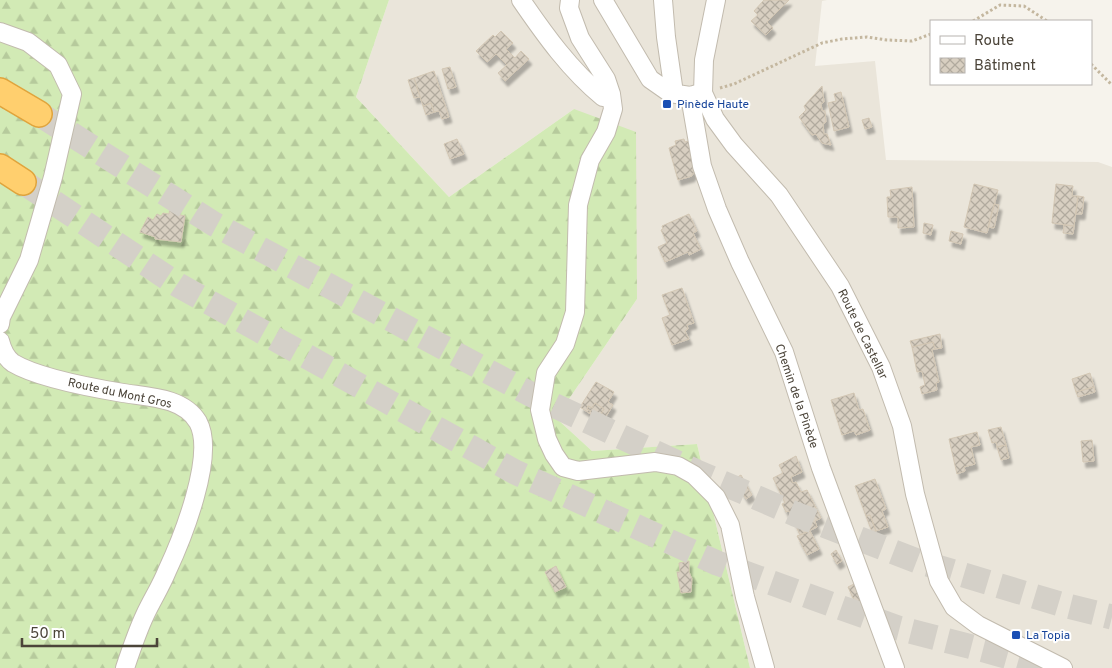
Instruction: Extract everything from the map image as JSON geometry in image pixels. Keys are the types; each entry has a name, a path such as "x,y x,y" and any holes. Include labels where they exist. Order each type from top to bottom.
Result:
{"highway":[{"path":"0,91 39,114"},
{"path":"0,167 24,182"}],"street":[{"path":"522,0 544,34 564,57 603,96 611,94"},
{"path":"570,0 569,8 580,38 606,79 613,109 606,132 590,160 578,206 575,312 565,344 546,374 540,410 547,439 563,467 578,471 655,462 678,466 694,475 716,497 730,525 745,597 765,668"},
{"path":"603,0 650,79 670,93 689,94 666,37 663,0"},
{"name":"Route de Castellar","path":"716,0 704,60 689,94 715,119 734,145 779,195 840,286 881,367 902,426 916,494 939,581 954,607 978,625 1063,668"},
{"path":"0,32 28,42 58,65 72,94 54,177 29,260 1,317 0,324"},
{"name":"Chemin de la Pinède","path":"689,94 702,166 717,209 740,262 784,352 821,468 895,668"},
{"name":"Route du Mont Gros","path":"0,341 3,351 12,362 38,374 101,390 166,400 186,409 198,423 204,450 195,501 168,570 144,615 125,668"}],"path":[{"path":"975,20 1000,5 1024,6 1045,20"},
{"path":"689,94 734,84 822,42 867,37 912,41 930,34"},
{"path":"1092,65 1112,84"}],"shaded area":[{"path":"389,0 827,0 822,1 815,66 875,61 886,160 1098,162 1112,167 1112,668 750,668 697,444 592,451 556,418 637,299 574,109 449,197 356,97"}],"green space":[{"path":"0,0 389,0 356,97 449,197 574,109 636,132 637,299 556,418 592,451 697,444 750,668 0,668"}],"building":[{"path":"764,0 789,0 767,22 773,28 766,35 751,21 758,15 754,11"},
{"path":"501,31 513,43 506,49 515,58 521,51 529,59 505,81 498,73 507,65 496,54 487,62 476,51 493,35 495,37"},
{"path":"450,67 456,87 448,89 442,69"},
{"path":"434,71 449,117 442,119 439,111 434,112 431,103 423,106 414,78"},
{"path":"414,78 420,97 414,98 408,80"},
{"path":"822,86 824,102 821,104 822,110 825,111 826,122 823,124 824,134 827,134 831,145 822,143 816,134 812,135 799,117 806,110 804,106"},
{"path":"841,92 849,127 834,131 828,103 836,101 834,94"},
{"path":"431,103 434,112 426,115 423,106"},
{"path":"869,118 872,127 865,129 862,120"},
{"path":"457,139 464,154 450,159 444,144"},
{"path":"684,139 685,142 693,140 700,172 678,180 669,148 676,145 675,141"},
{"path":"974,184 998,190 987,233 964,227"},
{"path":"1056,184 1073,186 1072,196 1078,196 1074,226 1052,223"},
{"path":"912,187 914,227 898,228 898,217 888,217 887,197 891,197 890,190"},
{"path":"1078,196 1084,197 1082,214 1076,214"},
{"path":"994,204 999,205 994,228 988,227"},
{"path":"170,207 177,208 176,214 185,216 181,242 155,239 155,237 140,232 148,217 153,220 157,214 161,216 163,213 169,214"},
{"path":"689,214 697,231 693,233 701,249 689,255 688,252 665,262 658,247 667,243 661,230 663,229 662,226"},
{"path":"924,223 933,225 931,235 923,233"},
{"path":"1064,225 1074,226 1073,234 1063,233"},
{"path":"951,231 963,234 961,244 949,241"},
{"path":"682,288 694,323 687,325 688,329 685,331 689,339 672,345 662,318 670,315 662,295"},
{"path":"940,334 942,348 935,349 933,342 912,347 910,341"},
{"path":"933,342 935,349 932,350 939,382 936,383 937,390 922,394 920,387 925,385 922,371 917,372 912,347"},
{"path":"1090,373 1094,387 1076,392 1072,379"},
{"path":"596,382 614,392 608,402 613,405 605,418 600,415 604,409 595,403 592,408 588,406 587,409 591,411 589,413 580,407"},
{"path":"1094,387 1095,392 1078,397 1076,392"},
{"path":"854,393 859,410 863,409 870,430 856,435 854,431 842,435 831,400"},
{"path":"595,403 604,409 598,419 589,413 591,411 587,409 588,406 592,408"},
{"path":"1001,427 1006,445 997,447 996,442 992,443 988,430"},
{"path":"977,432 980,445 971,447 975,464 964,467 965,471 957,474 949,439"},
{"path":"1092,440 1094,461 1083,462 1081,441"},
{"path":"1006,445 1009,458 1001,460 997,447"},
{"path":"796,456 802,472 791,477 792,481 793,483 796,482 801,492 807,490 821,518 815,521 817,527 800,535 789,511 786,512 782,504 785,503 773,478 783,473 779,465"},
{"path":"741,475 752,495 746,499 734,479"},
{"path":"875,479 886,509 882,511 888,527 876,531 870,515 866,516 855,486"},
{"path":"870,515 876,531 872,532 866,516"},
{"path":"810,531 819,549 807,555 797,536"},
{"path":"836,550 842,561 837,564 831,554"},
{"path":"689,561 689,572 692,579 691,592 681,593 677,572 680,572 679,563"},
{"path":"556,566 566,587 555,592 545,572"},
{"path":"854,584 864,604 857,607 848,587"}],"tunnel":[{"path":"39,114 214,224 532,395 699,473 795,514 917,561 1060,604 1112,617"},
{"path":"23,182 178,285 515,472 717,563 898,628 1048,668"}],"place":[{"name":"Pinède Haute","path":"667,104"},
{"name":"La Topia","path":"1016,635"}]}
